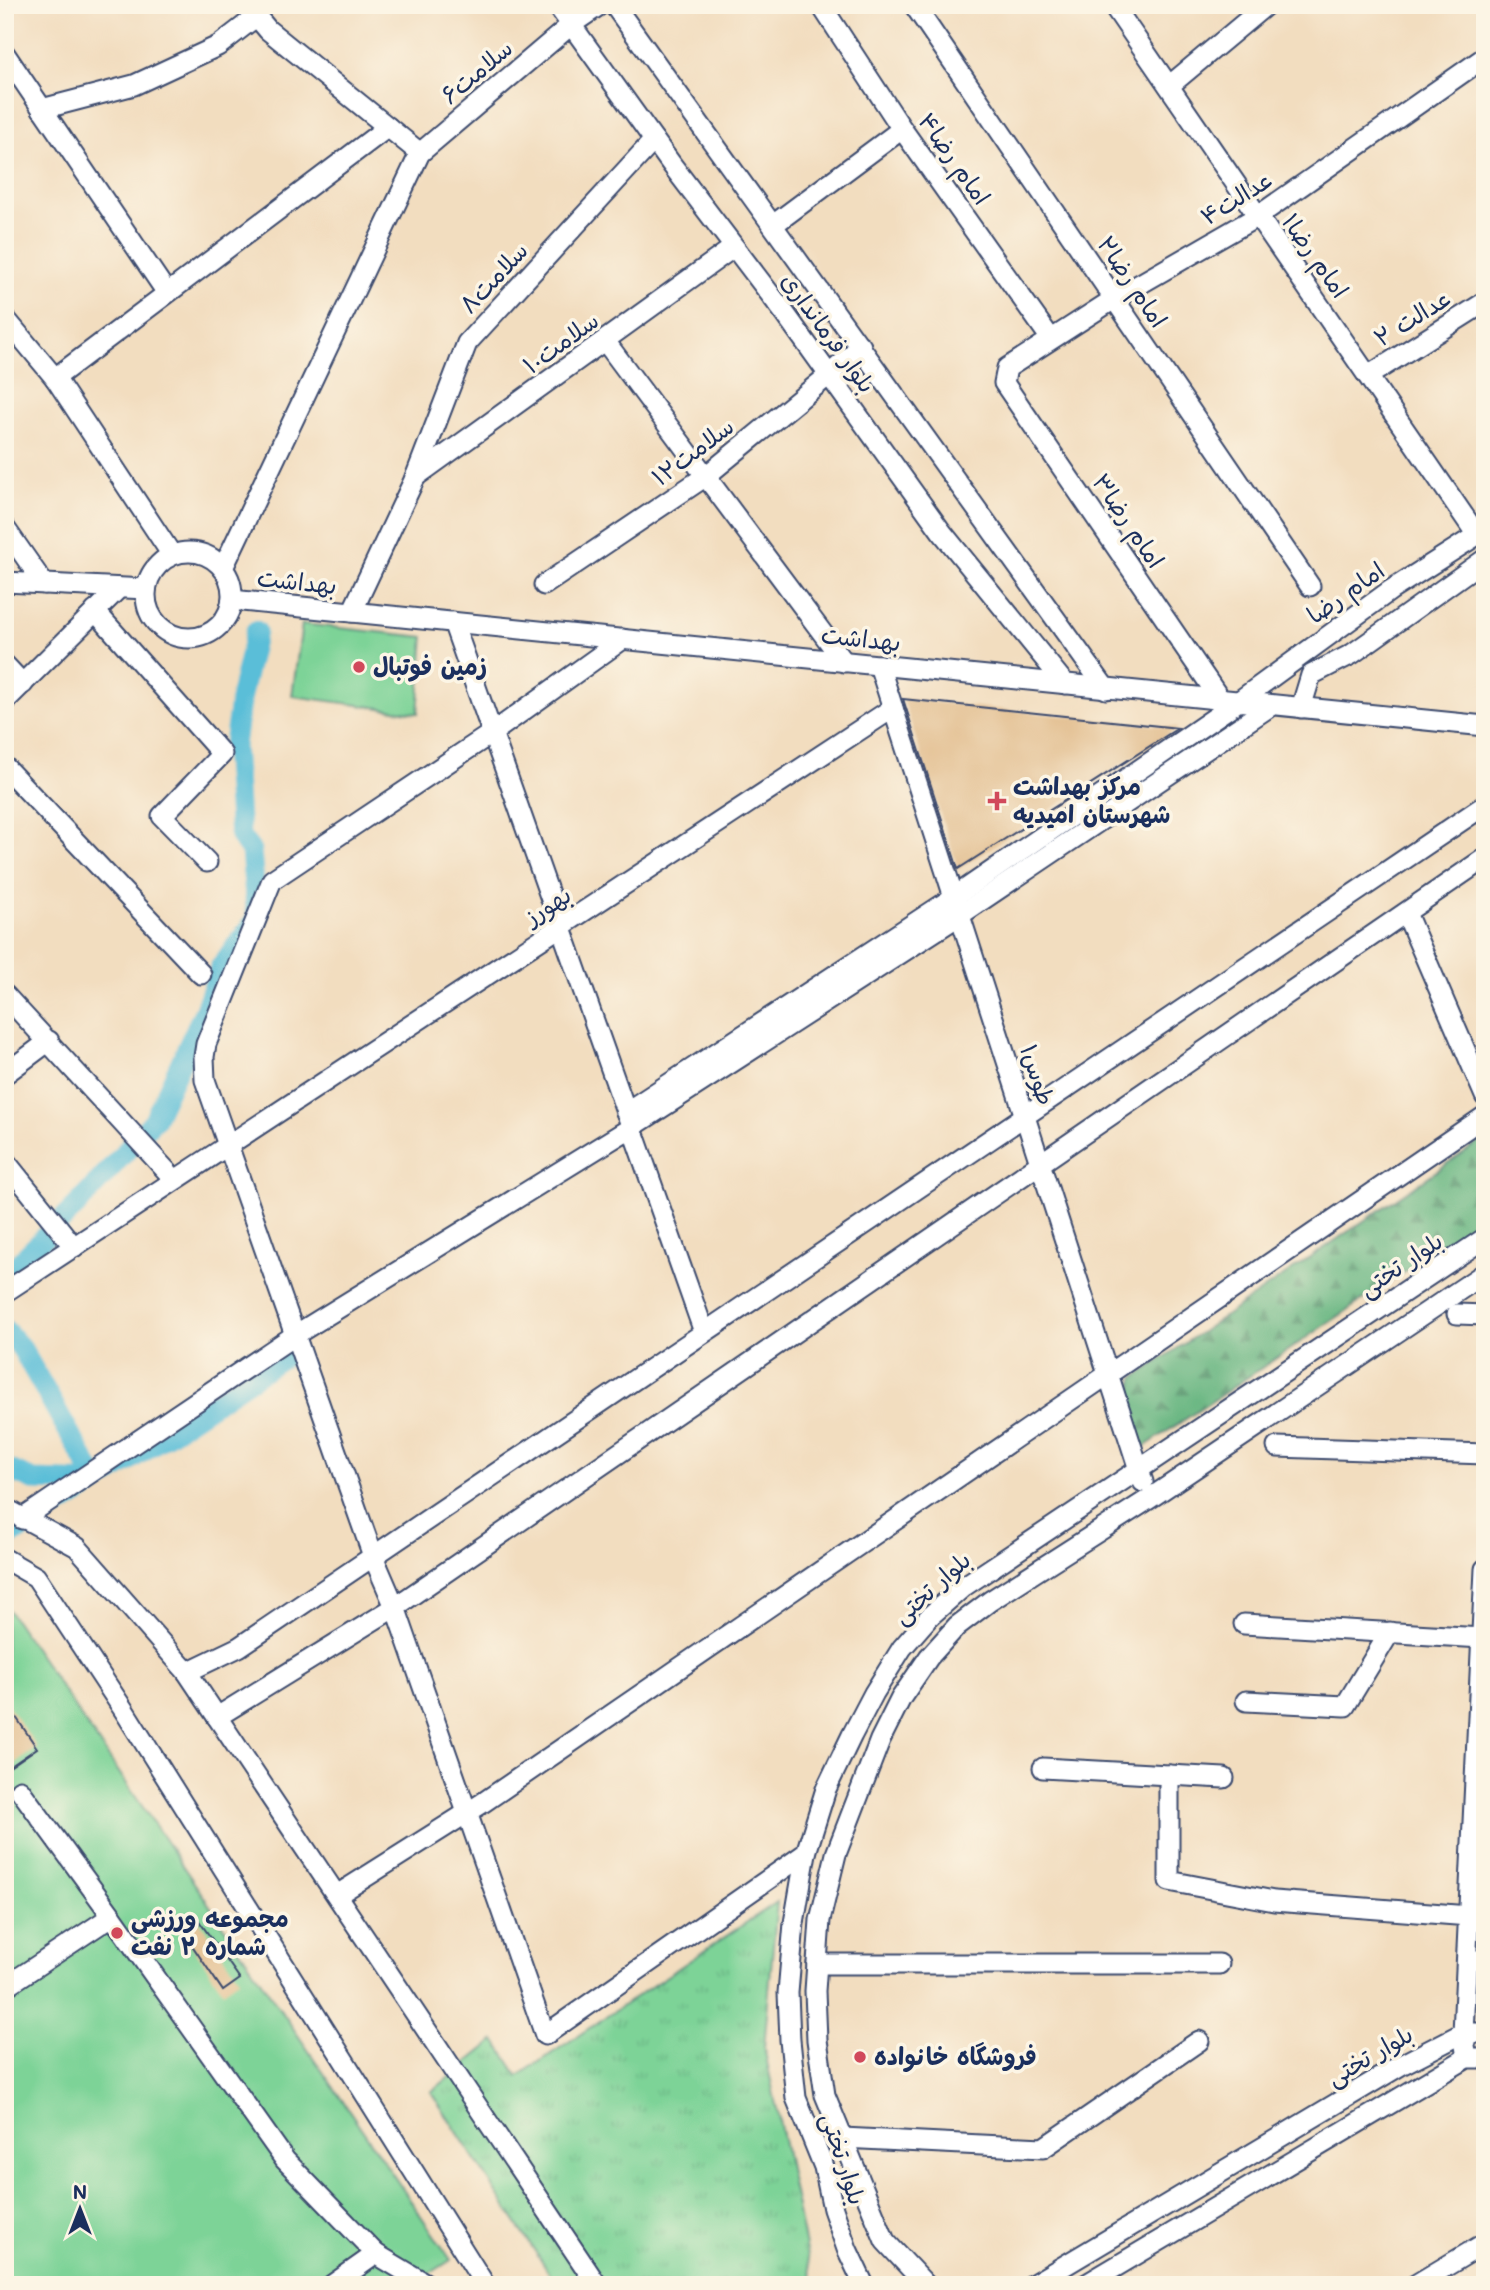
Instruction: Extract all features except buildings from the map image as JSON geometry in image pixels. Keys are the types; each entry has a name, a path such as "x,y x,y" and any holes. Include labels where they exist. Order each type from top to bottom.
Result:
{"street":[{"name":"بلوار فرمانداری","path":"557,5 941,531 1065,684"},
{"name":"سلامت۶","path":"420,153 572,24 600,5"},
{"name":"بلوار فرمانداری","path":"614,5 1106,689"},
{"name":"امام رضا۴","path":"821,5 902,129 1051,339"},
{"name":"امام رضا۲","path":"914,5 1310,586"},
{"name":"امام رضا۱","path":"1113,5 1368,376 1481,533"},
{"path":"1169,86 1266,5"},
{"path":"42,109 134,85 218,46 252,11 268,30 420,153 223,568"},
{"path":"5,54 167,293"},
{"name":"عدالت۴","path":"1007,368 1114,299 1258,216 1485,57"},
{"path":"55,378 388,127"},
{"path":"773,225 902,129"},
{"name":"سلامت۸","path":"352,612 415,478 467,343 654,140"},
{"name":"سلامت۱۰","path":"415,478 734,247"},
{"name":"عدالت ۲","path":"1368,376 1485,302"},
{"path":"5,318 55,378 172,555"},
{"path":"605,341 845,662"},
{"name":"سلامت۱۲","path":"544,585 706,476 861,346"},
{"name":"امام رضا۳","path":"1007,368 1004,383 1230,700"},
{"path":"5,528 44,584"},
{"name":"امام رضا","path":"957,906 1230,700 1391,590 1481,533"},
{"path":"183,552 205,555 223,568 232,588 232,600 229,610 216,628 206,634 184,637 173,634 155,621 146,601 146,589 154,569 172,555 183,552"},
{"name":"امام رضا","path":"1301,708 1311,675 1352,654 1485,559"},
{"path":"5,582 146,589"},
{"path":"5,701 119,588"},
{"name":"بهداشت","path":"232,600 1485,726"},
{"path":"95,611 222,754 162,816 207,862"},
{"path":"453,622 704,1332"},
{"path":"623,639 492,733 272,880 206,1044 205,1080 373,1556 395,1607 545,2035 806,1853"},
{"path":"5,664 23,684"},
{"name":"طوس۱","path":"879,665 1149,1499"},
{"path":"597,2285 187,1672 77,1547 14,1514 1272,705"},
{"name":"بهورز","path":"5,1292 893,708"},
{"path":"5,768 201,974"},
{"path":"187,1672 239,1647 1485,805"},
{"path":"216,1717 395,1607 1485,858"},
{"path":"1406,913 1485,1096"},
{"path":"5,995 174,1179"},
{"path":"5,1074 49,1041"},
{"path":"337,1895 467,1813 1485,1116"},
{"path":"5,1161 74,1247"},
{"name":"بلوار تختی","path":"864,2285 847,2249 833,2210 824,2167 796,2098 788,1993 794,1923 806,1853 826,1789 874,1693 901,1648 930,1616 963,1587 1485,1238"},
{"name":"بلوار تختی","path":"926,2285 885,2241 825,2095 817,2040 815,1991 820,1920 836,1854 880,1740 901,1698 929,1657 957,1626 990,1601 1149,1499 1485,1273"},
{"path":"1457,1314 1485,1315"},
{"path":"1277,1447 1485,1454"},
{"path":"5,1559 36,1577 103,1678 482,2283"},
{"path":"1476,2058 1463,2033 1476,1960 1468,1916 1481,1713 1485,1569"},
{"path":"1244,1624 1482,1638"},
{"path":"1246,1701 1345,1706 1390,1632"},
{"path":"1043,1768 1224,1778"},
{"path":"1169,1775 1169,1881 1274,1901 1468,1916"},
{"path":"20,1790 285,2160 376,2255 428,2285"},
{"path":"5,1987 112,1916"},
{"path":"817,1964 1219,1964"},
{"name":"بلوار تختی","path":"1032,2285 1401,2065 1463,2033 1485,2033"},
{"path":"842,2138 1043,2148 1199,2041"},
{"name":"بلوار تختی","path":"1085,2285 1476,2058"},
{"path":"1415,2285 1485,2243"},
{"path":"332,2285 376,2255"}],"green space":[{"name":"زمین فوتبال","path":"302,624 424,637 418,713 292,696"},
{"path":"1485,1138 1485,1218 1135,1453 1126,1422 1134,1378"},
{"name":"مجموعه ورزشی شماره ۲ نفت","path":"5,1605 451,2260 412,2285 5,2285"},
{"path":"777,1902 764,2047 813,2285 557,2285 431,2092 495,2040 518,2076"}],"waterway":[{"path":"5,1277 82,1200 154,1120 204,1012 221,966 257,919 251,851 240,836 234,745 241,695 256,631"},
{"path":"5,1330 22,1349 97,1482 33,1480 5,1468"},
{"path":"5,1539 97,1482 289,1353"}],"place":[{"name":"زمین فوتبال","path":"359,667"},
{"name":"مرکز بهداشت شهرستان امیدیه","path":"997,801"},
{"name":"مجموعه ورزشی شماره ۲ نفت","path":"117,1933"},
{"name":"فروشگاه خانواده","path":"860,2057"}]}
